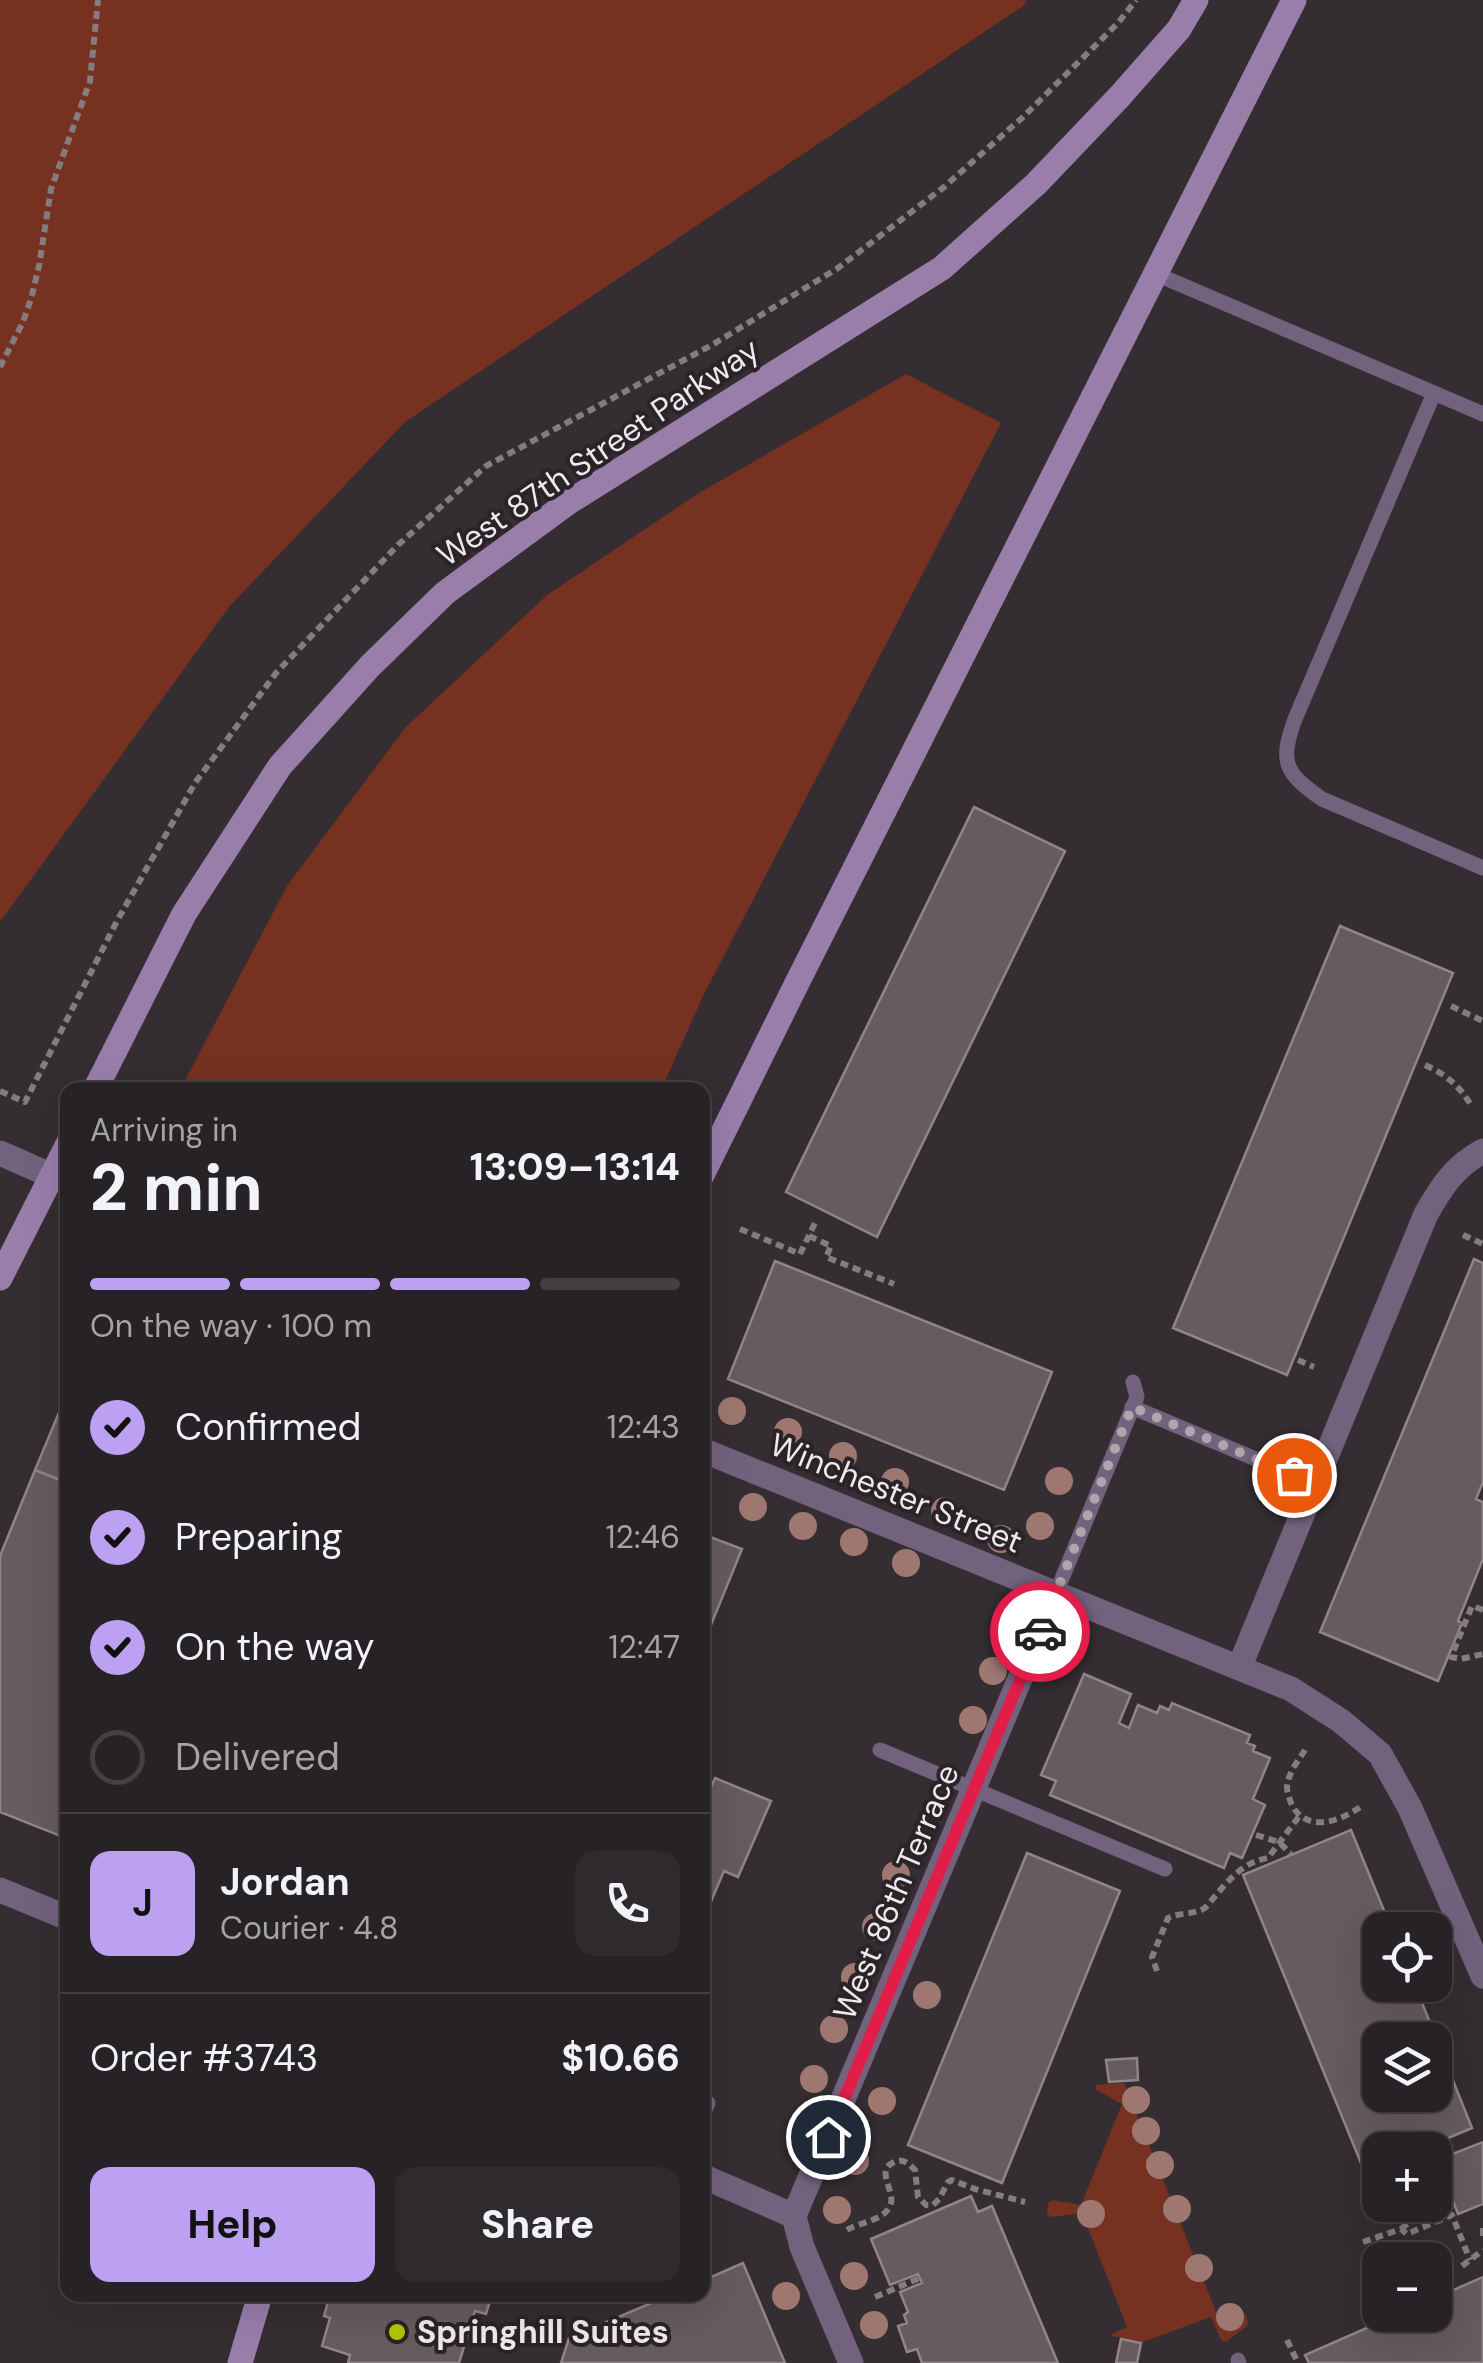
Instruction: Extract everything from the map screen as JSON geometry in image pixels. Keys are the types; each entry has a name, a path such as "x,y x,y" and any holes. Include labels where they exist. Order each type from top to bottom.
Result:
{"main road":[{"name":"West 87th Street Parkway","path":"99,1082 184,914 280,766 370,666 445,594 570,502 942,268 1036,184 1120,96 1179,29 1196,0"},
{"path":"710,1159 1294,0"},
{"path":"0,1278 60,1179"},
{"path":"240,2363 258,2302"}],"street":[{"path":"1239,1668 1426,1214 1444,1182 1483,1151"},
{"path":"0,1153 60,1179"},
{"name":"Winchester Street","path":"710,1453 1291,1689 1342,1721 1380,1754 1410,1808 1483,1976"},
{"name":"West 86th Terrace","path":"794,2216 1056,1593"},
{"path":"0,1890 60,1915"},
{"path":"710,2179 794,2216 802,2247 851,2363"}],"lane":[{"path":"1156,274 1483,414"},
{"path":"1434,392 1285,746 1289,770 1300,784 1322,799 1483,868"},
{"path":"1056,1593 1136,1397 1134,1382"},
{"path":"1132,1407 1315,1484"},
{"path":"880,1750 1165,1869"}],"path":[{"path":"0,367 31,299 51,189 90,82 98,0"},
{"path":"1450,1006 1483,1021"},
{"path":"1425,1065 1453,1081 1472,1107"},
{"path":"0,1091 25,1102"},
{"path":"740,1229 800,1254 816,1221"},
{"path":"809,1236 831,1246 826,1258 894,1284"},
{"path":"1463,1236 1483,1244"},
{"path":"1298,1360 1314,1367"},
{"path":"1483,1610 1472,1606 1450,1657 1483,1654"},
{"path":"1305,1750 1286,1789 1300,1815 1317,1822 1331,1822 1362,1806"},
{"path":"1157,1971 1152,1957 1168,1918 1178,1913 1200,1912 1240,1869 1268,1858 1300,1815"},
{"path":"1256,1835 1279,1842 1291,1854"},
{"path":"848,2230 886,2212 892,2197 886,2172 896,2161 915,2170 918,2197 934,2208 952,2180 974,2190 1025,2202"},
{"path":"1401,2229 1407,2234 1452,2215 1470,2260"},
{"path":"1363,2242 1410,2222"},
{"path":"1483,2228 1483,2239"},
{"path":"1462,2266 1483,2250"},
{"path":"874,2297 920,2278"},
{"path":"1287,2340 1298,2363"}],"shaded area":[{"path":"0,0 1027,0 405,422 229,607 0,922"},
{"path":"906,374 1001,423 703,996 665,1082 184,1082 287,886 405,728 547,595 699,493"},
{"path":"1124,2083 1219,2319 1245,2314 1247,2326 1226,2342 1221,2340 1211,2317 1143,2342 1112,2336 1127,2327 1082,2213 1052,2217 1047,2214 1048,2203 1053,2200 1081,2205 1122,2104 1095,2089 1096,2085"}],"building":[{"path":"974,807 1065,851 877,1237 786,1192"},
{"path":"1340,926 1453,973 1287,1375 1173,1328"},
{"path":"1474,1259 1483,1263 1483,1482 1476,1499 1483,1502 1483,1559 1438,1681 1320,1632"},
{"path":"775,1261 1052,1372 1004,1490 728,1379"},
{"path":"60,1410 60,1480 35,1470"},
{"path":"35,1470 60,1480 60,1836 0,1812 0,1556"},
{"path":"710,1537 742,1549 710,1627"},
{"path":"1084,1674 1131,1694 1119,1723 1129,1728 1138,1705 1157,1713 1160,1706 1169,1710 1172,1703 1250,1735 1247,1743 1255,1746 1253,1751 1270,1758 1253,1799 1265,1805 1242,1858 1230,1853 1224,1868 1050,1795 1056,1781 1041,1775"},
{"path":"715,1778 771,1801 738,1877 724,1871 710,1904 710,1789"},
{"path":"1351,1830 1385,1912 1362,1912 1362,2002 1422,2002 1430,2022 1362,2022 1362,2112 1452,2112 1452,2078 1472,2128 1452,2136 1452,2132 1362,2132 1362,2166 1243,1875"},
{"path":"1027,1853 1120,1891 1002,2183 908,2145"},
{"path":"1137,2058 1138,2080 1109,2082 1106,2060"},
{"path":"1483,2142 1483,2204 1458,2214 1452,2199 1452,2154"},
{"path":"971,2196 978,2212 992,2206 1058,2363 922,2363 917,2349 907,2352 898,2326 907,2323 904,2315 908,2312 900,2292 922,2283 918,2274 890,2285 871,2239"},
{"path":"743,2263 785,2363 561,2363 569,2338 654,2302 710,2302 710,2277"},
{"path":"1483,2277 1483,2363 1309,2363 1305,2355 1362,2330 1452,2332 1452,2291"},
{"name":"Springhill Suites","path":"328,2302 490,2302 486,2314 475,2311 459,2363 348,2363 350,2355 322,2346 330,2318 324,2316"},
{"path":"1121,2339 1141,2343 1137,2363 1116,2363"}],"way so far":[{"path":"1040,1632 1132,1407 1294,1475"}],"place":[{"name":"Springhill Suites","path":"397,2332"}],"route":[{"path":"828,2137 1040,1632"}]}
